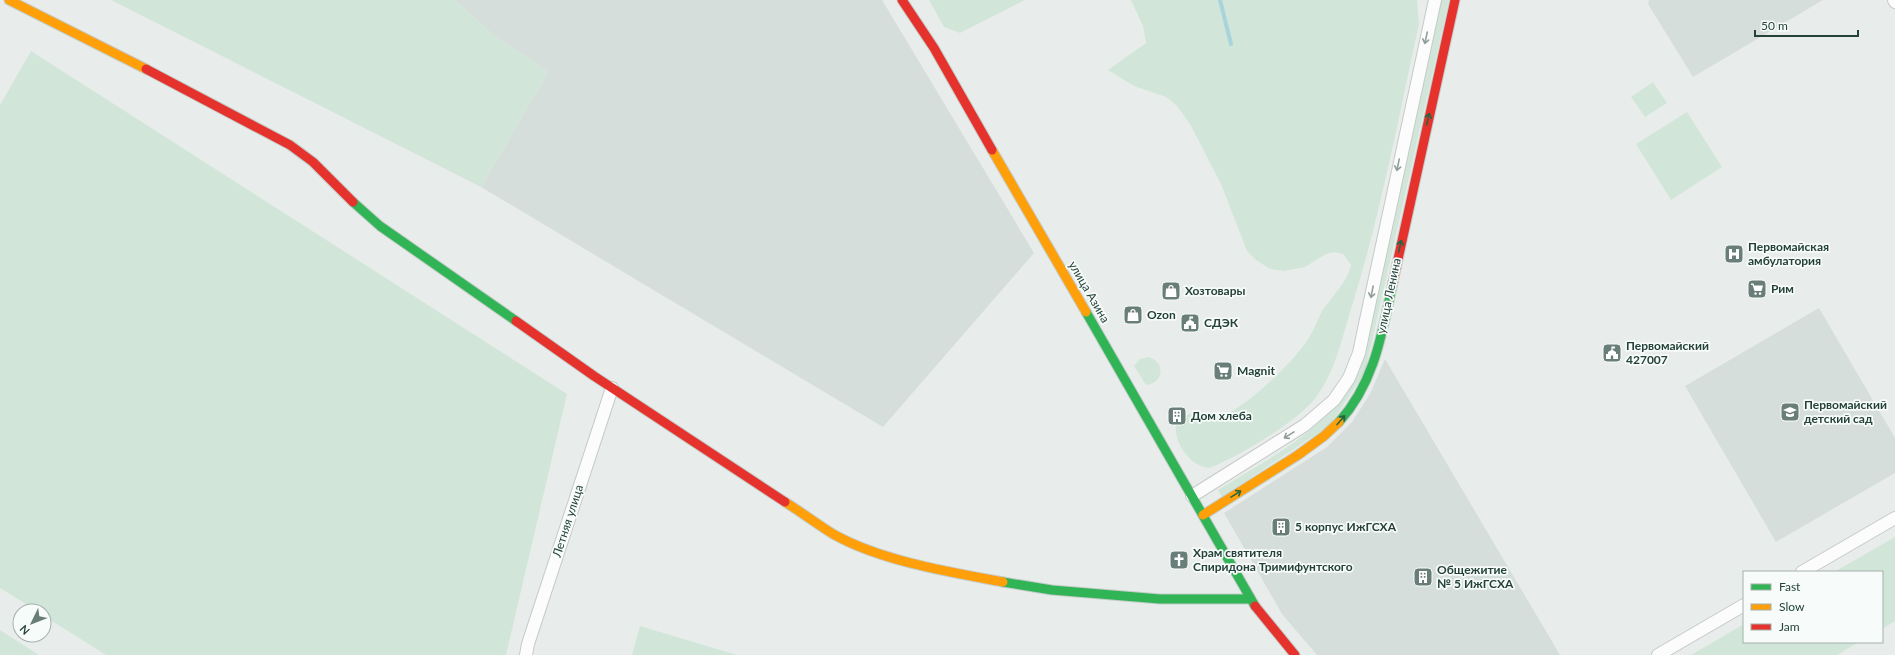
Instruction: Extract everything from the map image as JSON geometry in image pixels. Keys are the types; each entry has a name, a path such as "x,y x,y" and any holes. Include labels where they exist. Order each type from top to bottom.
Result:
{"street":[{"path":"9,0 211,102 290,145 313,162 357,206 380,226 612,388 834,534 880,554 958,574 1052,590 1160,599 1250,599"},
{"name":"улица Азина","path":"902,0 934,48 1250,599 1295,655"},
{"name":"улица Ленина","path":"1192,496 1309,422 1334,400 1349,378 1361,341 1434,0"},
{"name":"улица Ленина","path":"1203,515 1313,446 1331,431 1348,412 1365,386 1382,334 1455,0"},
{"name":"Летняя улица","path":"526,655 528,644 612,388"},
{"path":"1804,571 1895,518"},
{"path":"1658,655 1743,606"}],"shaded area":[{"path":"455,0 882,0 1034,253 883,427 481,187 548,72 491,33"},
{"path":"1649,0 1823,0 1693,77 1648,4"},
{"name":"Первомайский детский сад","path":"1819,308 1895,438 1895,473 1776,542 1685,386"},
{"path":"1385,359 1560,655 1317,655 1282,614 1224,513 1327,447 1352,422 1370,394"}],"green space":[{"path":"111,0 455,0 491,33 548,72 481,187"},
{"path":"929,0 1025,0 960,33 944,27"},
{"path":"1131,0 1417,0 1419,24 1388,169 1361,277 1332,370 1313,401 1293,419 1249,448 1209,468 1195,462 1183,451 1177,436 1177,420 1189,414 1209,419 1223,415 1250,399 1264,387 1277,375 1307,341 1322,311 1346,278 1351,265 1343,254 1334,252 1326,254 1305,267 1284,271 1270,269 1256,260 1247,251 1221,184 1190,124 1177,106 1166,97 1134,86 1108,70 1146,43 1143,26"},
{"path":"1440,0 1449,0 1365,372 1330,425 1222,497 1218,490 1286,448 1312,429 1336,404 1352,379"},
{"path":"31,51 567,394 506,655 106,655 52,621 52,603 24,603 0,588 0,105"},
{"path":"1653,82 1667,103 1645,117 1631,97"},
{"path":"1687,112 1722,167 1671,200 1636,144"},
{"path":"1148,357 1154,359 1158,363 1160,372 1156,381 1152,384 1146,385 1134,366 1140,359"},
{"path":"1895,537 1895,621 1883,628 1883,571 1836,571"},
{"path":"1743,625 1743,643 1857,643 1837,655 1691,655"},
{"path":"640,626 737,655 632,655"},
{"path":"0,630 12,638 12,643 20,643 39,655 0,655"}],"waterway":[{"path":"1220,0 1231,44"}],"traffic: fast":[{"path":"353,202 380,226 516,321"},
{"path":"1339,422 1351,407 1369,374 1381,338 1393,282"},
{"path":"1086,312 1255,606"},
{"path":"1003,582 1052,590 1160,599 1250,599"}],"traffic: slow":[{"path":"9,0 146,69"},
{"path":"992,150 1086,312"},
{"path":"1203,515 1298,455 1324,436 1339,422"},
{"path":"785,502 833,534 872,551 916,564 1003,582"}],"traffic: jam":[{"path":"902,0 934,48 992,150"},
{"path":"1393,282 1455,0"},
{"path":"146,69 290,145 313,162 353,202"},
{"path":"516,321 594,376 785,502"},
{"path":"1255,606 1295,655"}],"place":[{"name":"Первомайская амбулатория","path":"1734,254"},
{"name":"Рим","path":"1757,289"},
{"name":"Хозтовары","path":"1171,291"},
{"name":"Ozon","path":"1133,315"},
{"name":"СДЭК","path":"1190,323"},
{"name":"Первомайский 427007","path":"1612,353"},
{"name":"Magnit","path":"1223,371"},
{"name":"Первомайский детский сад","path":"1790,412"},
{"name":"Дом хлеба","path":"1177,416"},
{"name":"5 корпус ИжГСХА","path":"1281,527"},
{"name":"Храм святителя Спиридона Тримифунтского","path":"1179,560"},
{"name":"Общежитие № 5 ИжГСХА","path":"1423,577"}]}
